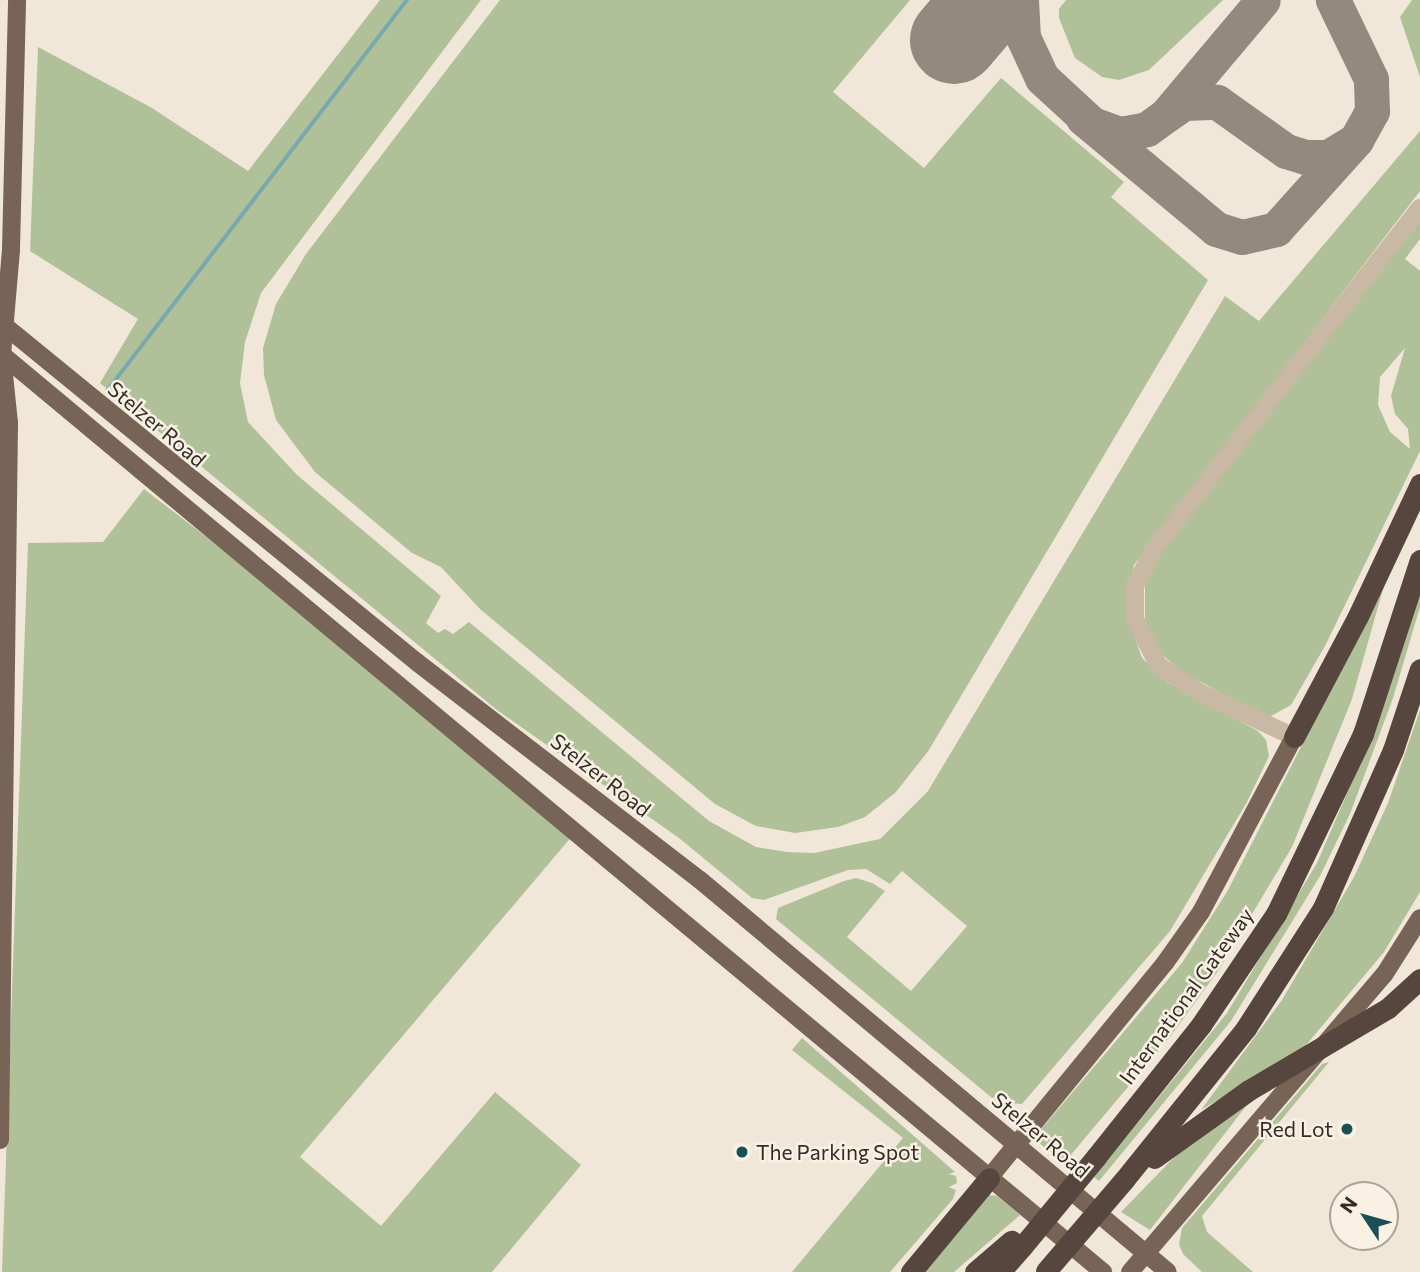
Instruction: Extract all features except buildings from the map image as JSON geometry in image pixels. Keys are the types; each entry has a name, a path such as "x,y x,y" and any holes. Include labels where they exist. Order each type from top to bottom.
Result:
{"highway":[{"path":"1294,737 1359,616 1420,484"},
{"name":"International Gateway","path":"1016,1245 1057,1204 1097,1157 1201,1025 1276,914 1363,734 1420,560"},
{"path":"1046,1271 1124,1180 1246,1028 1323,908 1393,750 1420,669"},
{"path":"1124,1180 1202,1120 1388,1008 1420,979"},
{"path":"911,1272 989,1178"},
{"path":"975,1272 1016,1245"},
{"path":"1000,1272 1016,1245"}],"main road":[{"path":"0,1140 9,423 1,354 17,0"},
{"name":"Stelzer Road","path":"3,324 418,663 700,880 1168,1272"},
{"path":"1,354 1103,1272"},
{"path":"989,1178 1165,963 1201,912 1294,737"},
{"path":"1130,1272 1384,975 1420,918"}],"street":[{"path":"1294,737 1199,692 1158,664 1135,619 1135,586 1152,552 1420,208"}],"green space":[{"path":"380,0 481,0 261,293 245,342 240,383 248,422 297,475 441,596 426,623 438,633 445,629 453,634 469,622 709,821 756,847 787,852 814,853 880,839 928,791 1225,296 1259,321 1420,131 1420,191 1134,565 1126,612 1142,658 1167,682 1258,731 1266,740 1269,756 1247,802 1170,931 1022,1104 997,1102 776,919 778,908 844,881 856,878 872,883 885,891 847,937 911,991 967,926 902,871 890,884 866,869 848,870 764,900 752,898 679,838 497,710 100,383 138,319 30,251 38,47 152,108 248,171"},
{"path":"500,0 910,0 833,92 924,168 1001,78 1124,182 1111,197 1208,280 929,750 896,792 865,817 838,827 795,833 756,826 715,804 480,609 441,567 412,553 315,472 276,420 264,375 263,348 276,304 306,254"},
{"path":"1066,0 1223,0 1149,70 1119,80 1102,77 1075,58 1059,18 1059,9"},
{"path":"1412,0 1420,0 1420,77 1400,17"},
{"path":"1420,220 1420,239 1405,259 1420,271 1420,451 1325,646 1291,705 1271,716 1259,713 1182,672 1160,653 1145,625 1145,586 1159,556","holes":["1405,348 1391,396 1395,414 1408,429 1410,449 1390,432 1378,405 1380,377"]},
{"path":"144,489 269,585 573,835 300,1157 381,1226 495,1092 581,1165 492,1272 2,1272 28,543 103,542"},
{"path":"1420,574 1420,607 1393,698 1350,814 1320,876 1231,1021 1099,1181 1094,1177 1227,1013 1317,863 1370,740"},
{"path":"1385,582 1352,699 1292,847 1220,968 1170,1037 1064,1163 1038,1142 1038,1133 1182,963 1228,890"},
{"path":"1420,710 1420,892 1384,952 1302,1050 1201,1110 1282,1000 1354,877 1388,803"},
{"path":"802,1038 955,1172 949,1174 956,1176 957,1183 949,1187 956,1190 953,1199 890,1272 792,1272 903,1138 792,1050"},
{"path":"1329,1062 1202,1216 1207,1232 1253,1272 1202,1272 1183,1254 1179,1244 1182,1228 1322,1064"},
{"path":"1250,1101 1150,1230 1121,1212 1187,1144"},
{"path":"989,1195 997,1196 1020,1215 954,1272 923,1272"}],"waterway":[{"path":"107,391 407,0"}],"taxiway":[{"path":"1021,0 1023,37 1042,78 1092,124 1120,134 1147,129 1166,115 1263,0"},
{"path":"1083,118 1216,229 1242,237 1276,229 1356,140 1372,111 1371,79 1333,0"},
{"path":"1168,114 1184,103 1217,102 1286,151 1306,157 1328,157 1353,142"}],"runway":[{"path":"954,40 988,0"}],"place":[{"name":"Red Lot","path":"1347,1129"},
{"name":"The Parking Spot","path":"742,1152"}]}
